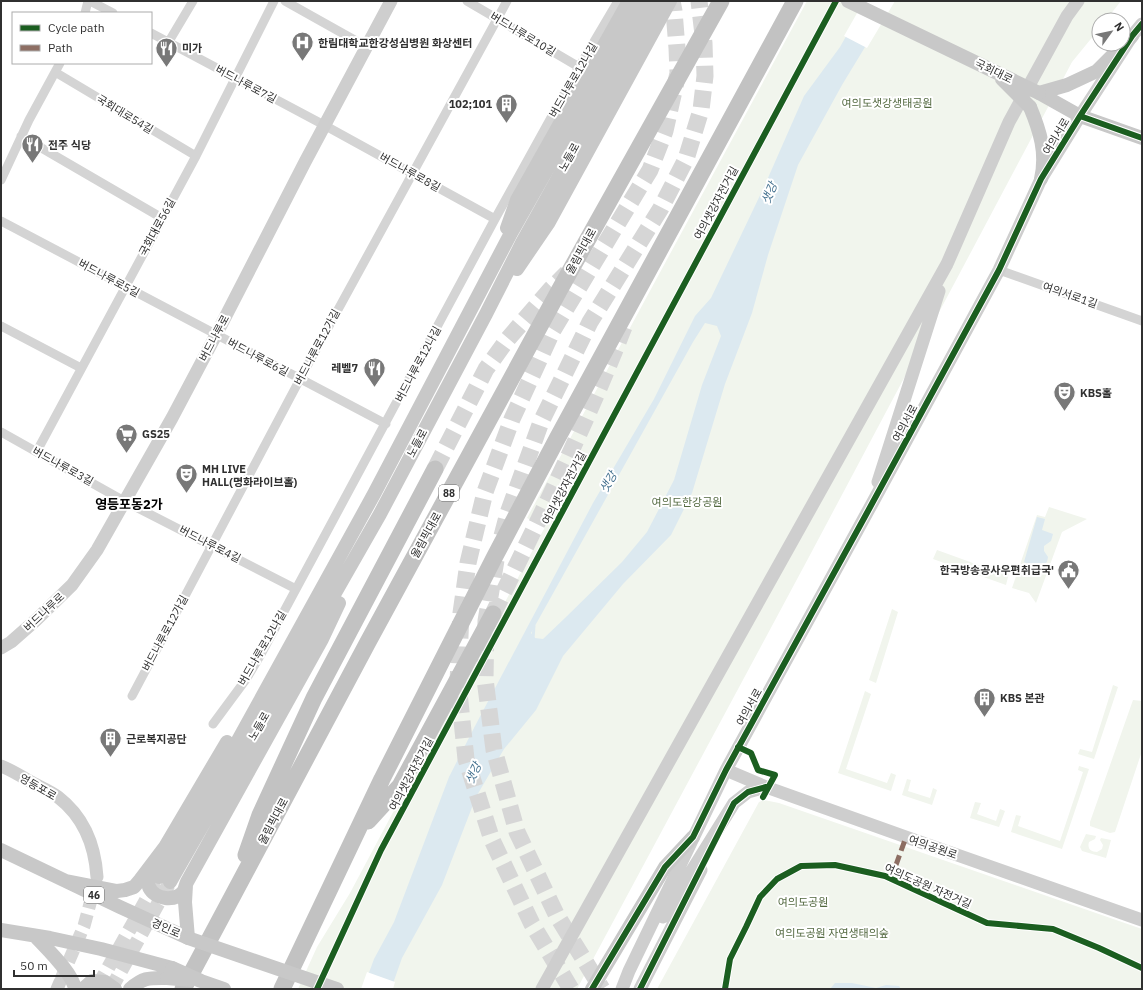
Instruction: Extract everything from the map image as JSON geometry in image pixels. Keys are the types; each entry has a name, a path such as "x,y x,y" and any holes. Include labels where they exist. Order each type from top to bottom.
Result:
{"highway":[{"name":"올림픽대로","path":"183,989 368,642 560,289 721,1"},
{"path":"282,989 382,779 494,558 558,437 795,1"},
{"path":"231,898 260,815 314,698 435,470"},
{"path":"356,834 400,786 493,614"}],"main road":[{"name":"버드나루로","path":"1,657 6,645 36,620 72,585 97,550 172,418 324,125 391,1"},
{"path":"494,266 517,200 628,1"},
{"name":"노들로","path":"159,876 164,847 226,744 292,622 374,494 494,266 642,1"},
{"name":"노들로","path":"159,876 380,514 522,243 657,1"},
{"path":"486,314 549,222 670,1"},
{"name":"국회대로","path":"848,1 995,71 1080,116 1142,138"},
{"path":"542,989 947,264 1009,122 1067,16 1078,1"},
{"name":"여의서로","path":"622,989 629,971 726,770 999,270 1041,179 1132,36 1142,24"},
{"path":"1039,93 1067,85 1097,71 1132,36"},
{"path":"995,71 1030,107 1044,149 1041,179"},
{"path":"868,511 947,264"},
{"path":"159,876 149,887 152,892 161,898 168,899 177,896 184,891 187,882 322,639 380,514"},
{"name":"영등포로","path":"2,765 57,797 68,806 79,819 90,837 96,860 97,877"},
{"name":"여의공원로","path":"726,770 906,837 1142,920"},
{"path":"629,971 734,803 748,792 766,786"},
{"path":"640,989 734,803"},
{"path":"592,989 665,866 693,837"},
{"name":"경인로","path":"1,850 188,938 337,989"},
{"path":"66,881 117,891 134,887 137,884 159,876"},
{"path":"187,882 185,888 185,902 188,938"},
{"path":"1,930 101,949 170,973 224,989"},
{"path":"34,936 52,953 68,972 75,984 75,989"},
{"path":"130,989 141,980 170,973"},
{"path":"83,989 92,981 105,982 115,989"}],"street":[{"path":"85,12 89,1 111,12"},
{"path":"168,42 194,1"},
{"name":"국회대로56길","path":"36,451 196,156 274,1"},
{"path":"284,1 367,47"},
{"name":"버드나루로10길","path":"467,1 579,67"},
{"name":"버드나루로12가길","path":"132,696 211,544 300,379 507,1"},
{"name":"버드나루로12나길","path":"213,724 257,662 495,219 579,67 618,1"},
{"name":"버드나루로7길","path":"152,34 324,125"},
{"path":"1,180 21,136 59,64"},
{"name":"국회대로54길","path":"55,72 196,156"},
{"name":"버드나루로8길","path":"324,125 495,219"},
{"path":"21,136 162,218"},
{"name":"버드나루로5길","path":"1,221 216,335"},
{"name":"여의서로1길","path":"999,270 1142,321"},
{"path":"1,326 81,368"},
{"name":"버드나루로6길","path":"216,335 386,424"},
{"name":"버드나루로3길","path":"1,432 124,501"},
{"name":"버드나루로4길","path":"124,501 296,588"}],"green space":[{"name":"여의도한강공원","path":"807,1 1121,1 1112,12 1091,12 1091,39 1072,62 577,989 298,989 317,947 350,893 545,527 527,518"},
{"path":"1049,507 1087,519 1062,532 1036,603 1029,593 1012,588 1037,515 1045,517"},
{"path":"937,550 984,567 987,565 1009,573 1006,585 933,559"},
{"path":"892,609 898,612 876,683 869,680"},
{"path":"1113,685 1118,687 1094,759 1078,754 1080,749 1092,752"},
{"path":"865,691 871,694 846,769 887,783 891,773 896,775 891,791 838,773"},
{"path":"1133,700 1142,701 1142,751 1115,832 1110,833 1090,826 1090,822"},
{"path":"1079,766 1089,769 1062,849 1011,832 1016,815 1021,816 1018,826 1060,841 1083,772 1078,770"},
{"path":"907,779 911,780 908,791 930,798 933,788 937,790 932,805 902,795"},
{"name":"여의도공원","path":"764,800 779,803 1142,929 1142,989 657,989 759,802"},
{"path":"975,802 981,803 977,814 996,821 1000,809 1005,811 999,827 970,818"},
{"path":"1086,834 1096,836 1095,839 1089,842 1089,848 1090,850 1097,852 1102,849 1103,845 1100,840 1101,838 1111,840 1106,858 1082,851 1080,847"}],"water":[{"path":"866,1 893,1 842,85 798,165 768,255 752,313 725,384 692,493 671,535 623,584 563,656 536,710 504,749 476,797 442,885 402,958 391,989 363,989 374,959 394,922 449,777 593,503 654,399 695,316 711,298 764,187 804,96 840,47","holes":["705,323 717,326 721,336 702,385 674,480 647,532 622,562 543,639 535,638 531,633 693,342"]},
{"path":"1037,517 1045,519 1042,530 1053,534 1051,541 1044,546 1044,551 1048,557 1047,562 1044,564 1045,566 1040,569 1024,562"},
{"path":"835,983 852,983 876,988 886,985 899,986 901,989 830,989"}],"pier":[{"path":"864,1 895,1 867,48 844,36"},
{"path":"367,972 395,982 393,989 361,989"}],"waterway":[{"name":"샛강","path":"533,639 534,626"}],"tunnel":[{"path":"571,989 532,924 492,840 466,759 458,683 461,613 468,563 485,492 512,419 553,330 650,170 665,131 678,73 672,1"},
{"path":"502,536 508,513 541,422 590,322 661,208 686,159 701,110 705,76 704,43 699,1"},
{"path":"435,469 486,369 507,340 550,290 567,273"},
{"path":"493,614 578,436 624,327"},
{"path":"496,560 486,621 485,679 494,750 517,832 556,914 602,989"},
{"path":"98,986 159,877"},
{"path":"111,989 170,882"},
{"path":"61,979 84,926 95,885"}],"marked path":[{"path":"891,879 906,837"}],"cycle path":[{"name":"여의샛강자전거길","path":"317,989 381,850 836,1"},
{"path":"592,989 665,867 693,837 726,770 999,270 1041,179 1132,36 1142,24"},
{"path":"1080,116 1142,138"},
{"path":"738,747 751,753 758,770 775,775 763,797"},
{"path":"640,989 734,803 748,792 766,787"},
{"name":"여의도공원 자전거길","path":"725,989 730,959 760,897 777,879 801,866 835,865 885,876 987,923 1053,929 1142,968"}],"place":[{"name":"한림대학교한강성심병원 화상센터","path":"302,62"},
{"name":"미가","path":"167,68"},
{"name":"102;101","path":"507,124"},
{"name":"전주 식당","path":"32,164"},
{"name":"레벨7","path":"374,388"},
{"name":"KBS홀","path":"1065,412"},
{"name":"GS25","path":"127,454"},
{"name":"MH LIVE HALL(명화라이브홀)","path":"186,494"},
{"name":"한국방송공사우편취급국'","path":"1069,590"},
{"name":"KBS 본관","path":"984,718"},
{"name":"근로복지공단","path":"111,758"}],"district":[{"name":"영등포동2가","path":"129,504"}],"park label":[{"name":"여의도샛강생태공원","path":"887,103"},
{"name":"여의도공원 자연생태의숲","path":"832,933"}]}
